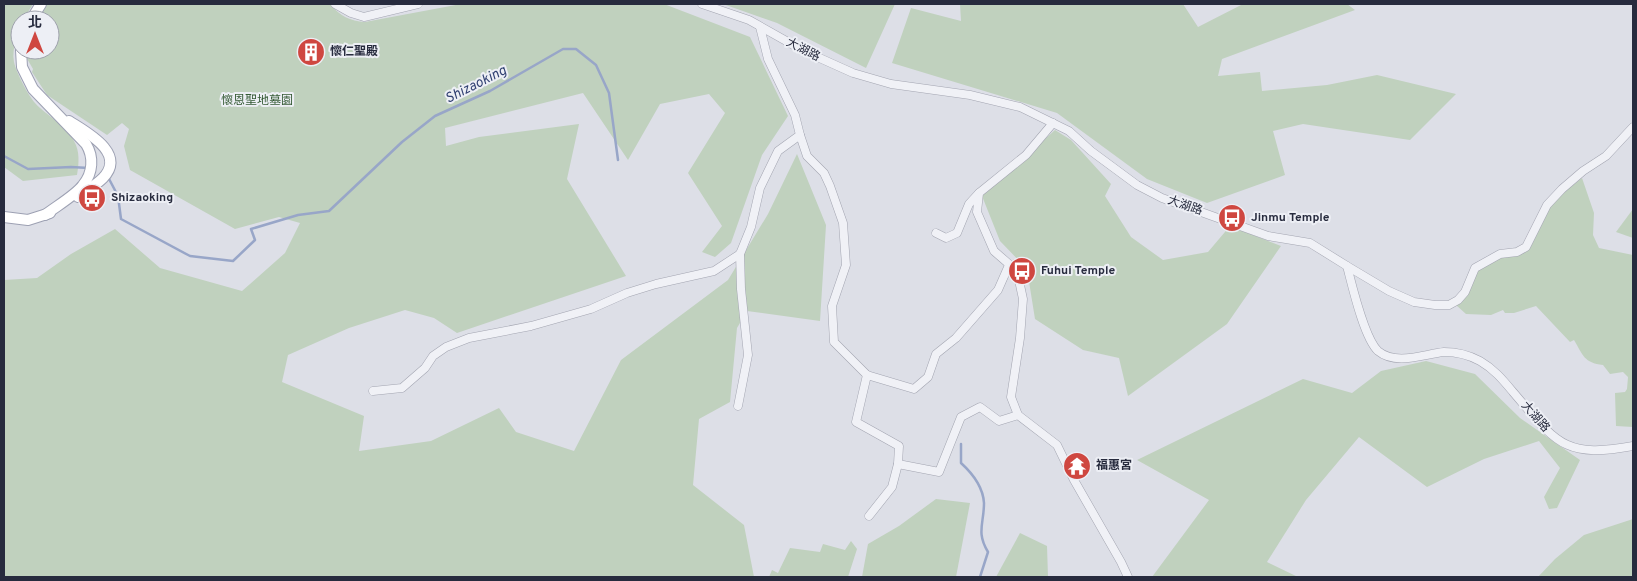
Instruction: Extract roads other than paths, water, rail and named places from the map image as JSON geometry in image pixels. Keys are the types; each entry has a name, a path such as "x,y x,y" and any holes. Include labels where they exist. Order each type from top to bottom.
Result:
{"main road":[{"path":"22,60 22,67 33,89 86,144 91,152 92,164 84,185 45,216"},
{"path":"4,216 28,220 45,216 64,207 85,192 104,177 110,166 109,154 102,143 88,132 55,113"}],"street":[{"path":"335,4 351,13 364,17 418,4"},
{"name":"大湖路","path":"702,4 749,20 804,52 853,73 891,84 970,95 1020,107 1069,131 1091,151 1137,185 1162,198 1268,236 1310,243 1347,266 1364,324 1377,350 1387,356 1409,358 1445,352 1462,354 1480,361 1496,372 1546,431 1565,445 1585,451 1612,450 1633,446"},
{"path":"760,27 768,59 795,114 807,156 824,173 843,223 846,266 832,306 834,342 867,375 914,390 928,377 936,354 956,338 998,290 1009,265"},
{"path":"936,233 946,238 957,233 969,204 979,193 1026,155 1054,123"},
{"path":"1347,266 1389,291 1414,302 1449,305 1458,300 1465,292 1475,268 1500,254 1517,252 1526,247 1548,205 1562,189 1583,171 1606,156 1633,127"},
{"path":"738,406 748,355 741,289 740,254 751,227 760,188 778,151 800,136"},
{"path":"979,193 977,212 994,250 1017,272 1023,299 1020,338 1011,397 1018,415 1056,445 1128,577"},
{"path":"373,391 402,388 425,368 433,356 446,347 469,338 531,326 591,309 627,293 656,284 714,271 740,254"},
{"path":"867,375 856,422 899,446 898,464 892,487 869,516"},
{"path":"898,464 939,472 961,417 980,407 999,421 1018,415"}],"waterway":[{"name":"Shizaoking","path":"108,177 118,196 121,219 190,256 233,261 255,240 251,229 298,215 329,211 402,142 435,116 490,91 563,49 576,49 596,65 609,93 618,160"},
{"name":"Shizaoking","path":"4,156 28,169 89,168"},
{"path":"961,444 961,463 976,480 982,491 984,503 981,533 988,552 980,577"}],"place":[{"name":"懷仁聖殿","path":"311,52"},
{"name":"Shizaoking","path":"92,198"},
{"name":"Jinmu Temple","path":"1232,218"},
{"name":"Fuhui Temple","path":"1022,271"},
{"name":"福惠宮","path":"1077,466"}],"park label":[{"name":"懷恩聖地墓園","path":"257,101"}]}
